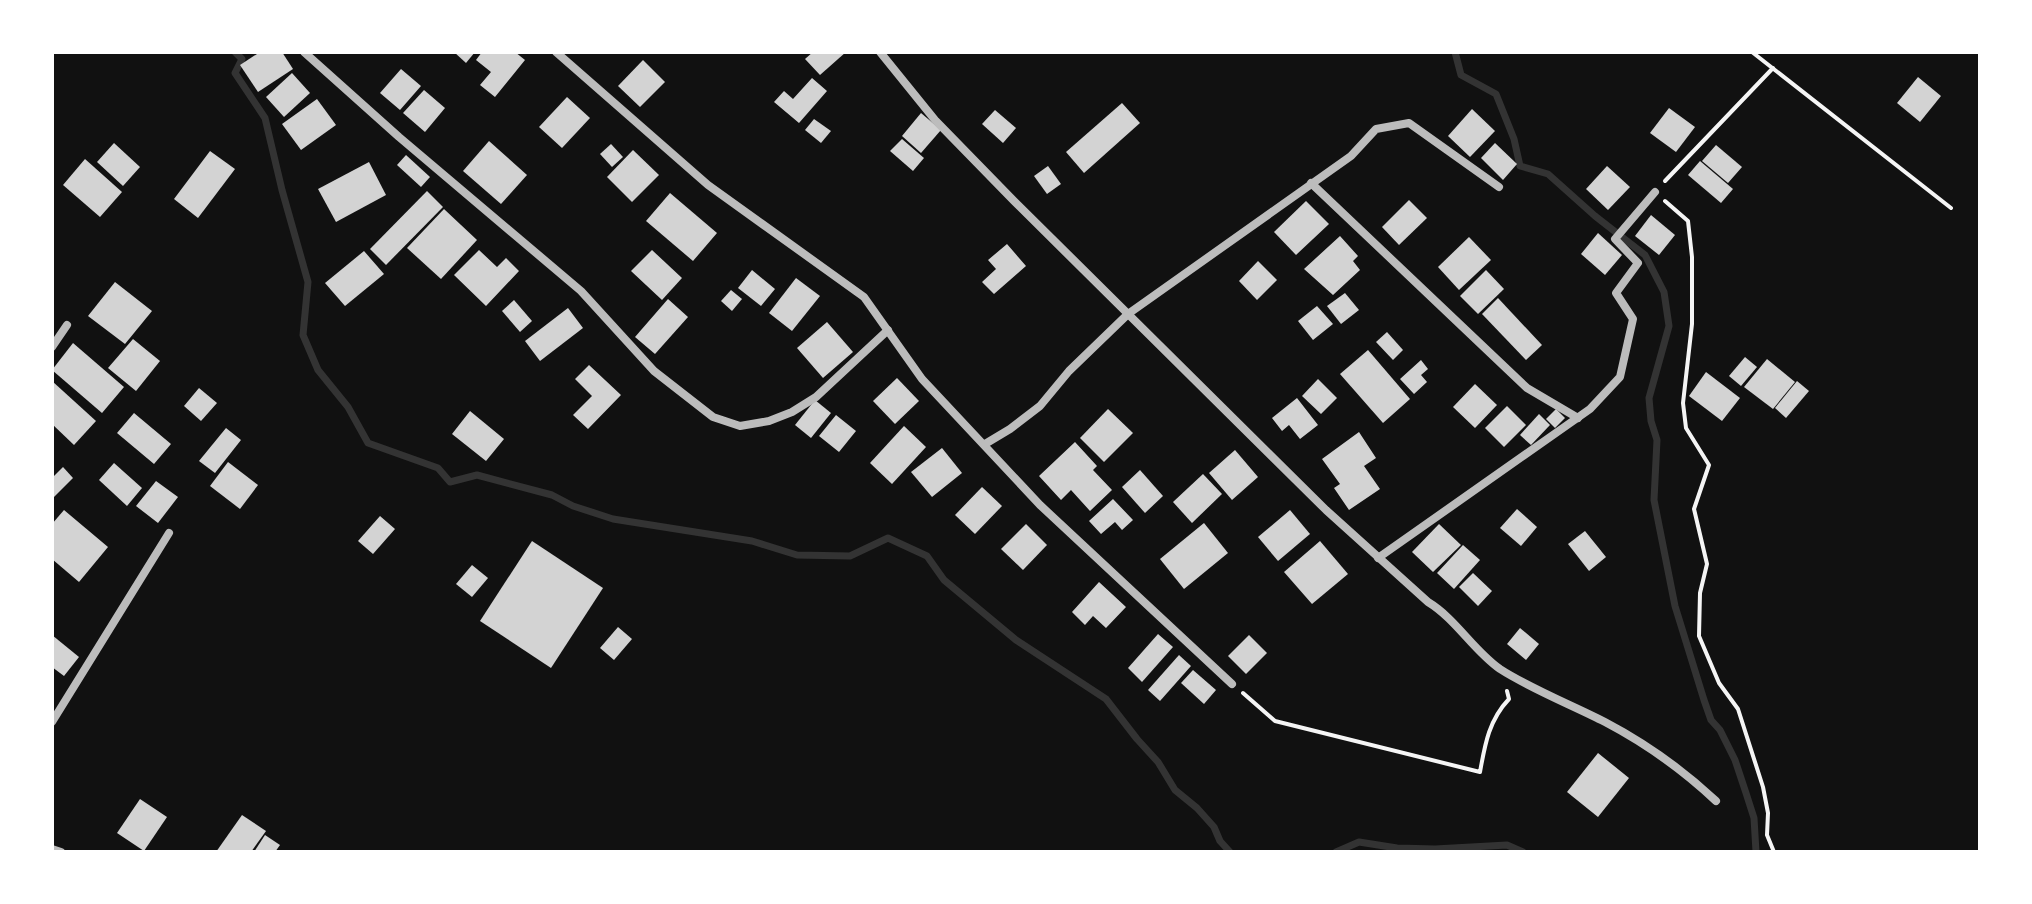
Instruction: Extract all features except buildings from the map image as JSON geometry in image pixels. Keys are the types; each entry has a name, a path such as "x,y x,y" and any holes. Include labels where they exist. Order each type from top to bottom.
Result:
{"street":[{"path":"304,52 581,291 654,371 713,417 740,426 769,421 792,412 816,397 888,330"},
{"path":"556,52 708,185 864,297 922,379 1040,505 1232,684"},
{"path":"880,52 935,120 1128,314 1378,558 1428,602 1446,613 1467,638 1501,669 1635,739 1691,777 1716,801"},
{"path":"985,444 1040,406 1069,371 1128,314 1351,156 1376,129 1409,123 1499,187"},
{"path":"1311,183 1527,388 1578,418"},
{"path":"1378,558 1578,418 1620,377 1633,319 1616,293 1638,263 1615,239 1655,192"},
{"path":"52,347 67,325"},
{"path":"52,722 169,533"},
{"path":"52,849 61,852"}],"path":[{"path":"1752,52 1951,208"},
{"path":"1773,68 1655,192 1688,221 1692,257 1692,324 1683,403 1686,428 1709,465 1694,509 1707,564 1700,593 1699,636 1719,683 1738,709 1763,787 1768,813 1767,835 1774,852"},
{"path":"1232,684 1275,721 1480,772 1486,740 1497,712 1509,699 1501,669"}],"waterway":[{"path":"235,52 242,59 235,73 265,118 308,282 303,335 318,370 348,407 368,443 438,468 450,482 477,475 552,495 573,506 613,519 752,541 797,555 850,556 888,538 927,556 944,580 1016,640 1106,699 1158,762 1175,790 1214,827 1220,841 1230,852"},
{"path":"1455,52 1461,75 1496,94 1514,139 1520,166 1548,174 1645,255 1664,292 1669,326 1649,398 1657,440 1654,500 1675,606 1711,720 1720,730 1735,760 1746,793 1754,818 1756,852"},
{"path":"1336,852 1359,842 1397,848 1435,849 1507,845 1523,852"}]}
